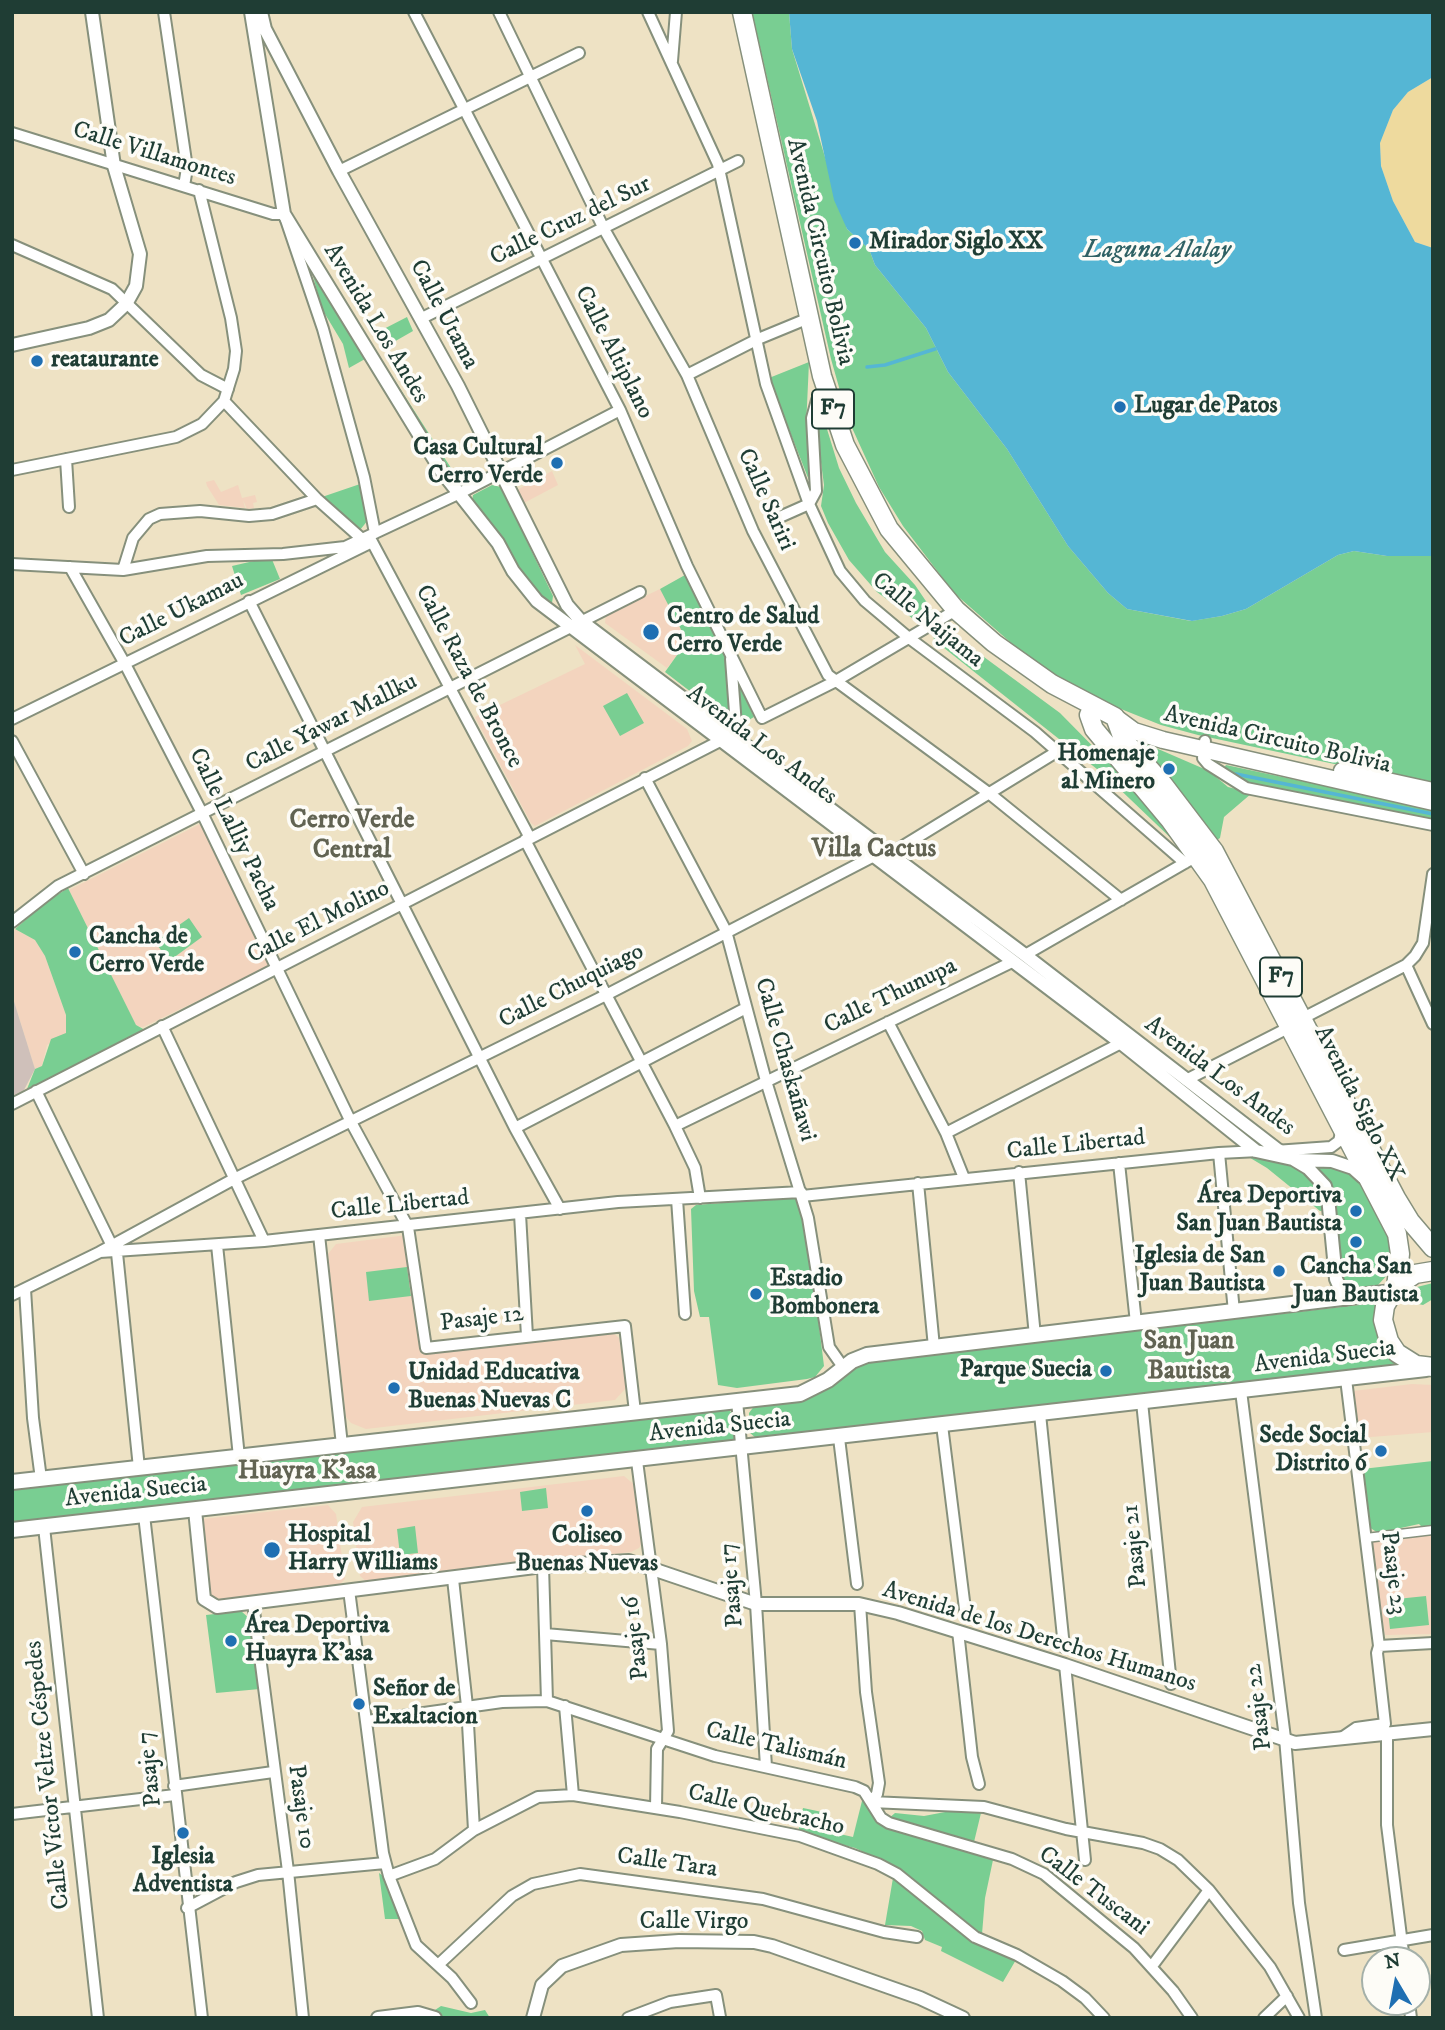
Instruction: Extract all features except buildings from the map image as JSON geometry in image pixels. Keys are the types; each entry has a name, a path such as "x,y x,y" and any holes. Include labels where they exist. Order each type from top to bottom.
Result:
{"highway":[{"name":"Avenida Circuito Bolivia","path":"742,12 828,394 845,445 888,529 956,610 1024,667 1115,717"},
{"name":"Avenida Siglo XX","path":"1093,707 1089,715 1094,729 1192,859 1297,1023 1410,1221 1433,1248"},
{"name":"Avenida Siglo XX","path":"1115,717 1124,739 1163,784 1214,851 1297,1023 1342,1127 1400,1244 1394,1290"},
{"path":"1394,1290 1415,1274 1433,1271"},
{"name":"F7","path":"1394,1290 1383,1320 1389,1341 1409,1362 1433,1368"}],"main road":[{"name":"Avenida Circuito Bolivia","path":"1115,717 1134,731 1433,791"},
{"name":"Avenida Circuito Bolivia","path":"1204,746 1433,802"},
{"name":"Avenida Suecia","path":"12,1482 809,1391 843,1367 867,1355 1345,1299 1394,1290"},
{"name":"Avenida Suecia","path":"12,1530 839,1438 1433,1368"}],"street":[{"path":"12,345 89,328 109,320 126,304 136,286 140,254 114,166 92,12"},
{"path":"164,12 187,169 184,186"},
{"name":"Calle Altiplano","path":"414,12 620,410 687,566 762,719 834,682"},
{"name":"Calle Sariri","path":"499,12 604,229 687,375 753,531 834,682 990,794 1121,900"},
{"name":"Calle Naijama","path":"648,12 720,171 766,384 809,504 840,570 865,601 909,638 1058,751 1192,859"},
{"path":"671,64 676,12"},
{"name":"Calle Utama","path":"258,18 339,171 422,318 567,605 581,621"},
{"name":"Avenida Los Andes","path":"258,18 278,190 284,214 458,494 498,542 522,585 568,627 1121,1043 1256,1151 1297,1160 1342,1163 1353,1168 1373,1187"},
{"path":"339,171 579,53"},
{"name":"Calle Villamontes","path":"12,133 114,166 284,214"},
{"name":"Calle Cruz del Sur","path":"422,318 738,161"},
{"path":"12,470 176,437 202,424 223,401 235,360 234,334 199,190"},
{"name":"Calle Raza de Bronce","path":"284,214 323,329 364,477 369,538 450,687 675,1126 695,1168 700,1198"},
{"path":"12,245 112,289 201,375 228,389"},
{"path":"687,375 758,339 809,318"},
{"path":"773,520 809,504 816,491 813,409 817,400 828,394"},
{"path":"223,401 317,499 369,538"},
{"name":"Calle Ukamau","path":"12,719 249,601 620,410"},
{"path":"66,459 69,507"},
{"path":"123,570 133,538 149,519 160,514 200,511 249,516 272,514 317,499"},
{"path":"741,538 753,531"},
{"path":"12,564 123,570 207,555 330,550 369,538"},
{"name":"Calle Lalliy Pacha","path":"70,567 125,664 202,813 351,1122 408,1227"},
{"name":"Calle Yawar Mallku","path":"12,922 58,887 639,592"},
{"path":"249,601 515,1128 560,1209"},
{"path":"834,682 956,610"},
{"name":"Avenida Los Andes","path":"581,621 1026,955 1186,1080 1279,1150 1297,1160 1325,1186 1336,1279 1345,1299"},
{"path":"730,652 737,740"},
{"path":"12,741 48,802 84,874"},
{"name":"Calle El Molino","path":"12,1104 720,741"},
{"path":"1204,746 1208,764 1245,788 1433,825"},
{"name":"Calle Chuquiago","path":"113,1249 234,1180 606,995 872,857 891,855 1058,751"},
{"name":"Calle Chaskañawi","path":"645,778 726,931 766,1081 808,1218 829,1347 843,1367"},
{"path":"1026,955 1192,859"},
{"path":"1186,1080 1405,965 1428,944 1433,874"},
{"name":"Calle Thunupa","path":"675,1126 1012,962"},
{"path":"1405,965 1433,1024"},
{"path":"515,1128 746,1008"},
{"path":"888,1022 946,1133 964,1178"},
{"path":"162,1026 264,1241"},
{"path":"946,1133 1121,1043"},
{"path":"36,1091 113,1249 139,1468"},
{"name":"Calle Libertad","path":"12,1295 100,1252 113,1249 217,1245 560,1209 677,1199 801,1194 1219,1153 1331,1147 1339,1141 1342,1127"},
{"path":"1219,1153 1234,1312"},
{"path":"1119,1163 1136,1323"},
{"path":"1019,1172 1035,1336"},
{"path":"918,1183 934,1347"},
{"path":"677,1199 685,1314"},
{"path":"520,1214 527,1336"},
{"name":"Pasaje 12","path":"408,1227 426,1349 625,1326 635,1412"},
{"path":"319,1235 342,1445"},
{"path":"217,1245 239,1457"},
{"path":"25,1289 33,1418 41,1479"},
{"name":"Pasaje 23","path":"1340,1739 1356,1728 1385,1724 1377,1653 1380,1646 1346,1379"},
{"name":"Pasaje 22","path":"1241,1391 1285,1738 1299,1903 1317,2018"},
{"name":"Pasaje 17","path":"737,1401 756,1604 766,1767"},
{"name":"Pasaje 21","path":"1142,1402 1171,1684"},
{"path":"1040,1414 1064,1647"},
{"path":"942,1425 966,1617"},
{"path":"839,1438 857,1584"},
{"name":"Pasaje 16","path":"637,1461 661,1644 668,1731 657,1749 656,1808"},
{"name":"Avenida de los Derechos Humanos","path":"195,1510 204,1599 217,1607 543,1566 610,1560 629,1561 756,1604 860,1604 958,1630 1305,1743 1433,1729"},
{"name":"Pasaje 7","path":"144,1515 187,1908 202,2018"},
{"name":"Calle Víctor Veltze Céspedes","path":"44,1527 73,1806 99,2018"},
{"path":"1366,1538 1433,1530"},
{"path":"543,1566 547,1701"},
{"path":"453,1579 467,1706 474,1830"},
{"path":"349,1590 388,1876 416,1945 438,1965 471,2003"},
{"name":"Pasaje 10","path":"253,1603 288,1871 303,2018"},
{"path":"860,1604 866,1692 879,1783 877,1794 870,1802"},
{"path":"958,1630 968,1732 979,1784"},
{"path":"545,1634 661,1644"},
{"path":"1380,1646 1433,1643"},
{"path":"1065,1665 1085,1860"},
{"name":"Calle Talismán","path":"367,1721 467,1706 525,1700 547,1701 715,1756 855,1787 864,1791 870,1802 919,1806 965,1804 1160,1849 1192,1872 1209,1889 1254,1946 1299,2018"},
{"path":"565,1706 573,1795"},
{"path":"1387,1732 1387,1825 1403,1946"},
{"path":"12,1814 273,1772"},
{"name":"Calle Quebracho","path":"388,1876 435,1859 474,1830 538,1797 573,1795 800,1836 878,1864 897,1874 975,1937 1017,1955 1062,1981 1085,1998 1104,2018"},
{"name":"Calle Tuscani","path":"870,1802 888,1823 1012,1859 1044,1874 1152,1966 1192,2018"},
{"path":"187,1908 236,1882 288,1871 385,1863"},
{"name":"Calle Tara","path":"438,1965 512,1896 533,1884 580,1874 763,1899 884,1932 917,1937"},
{"path":"1152,1966 1209,1889"},
{"path":"1344,1950 1433,1935"},
{"name":"Calle Virgo","path":"533,2018 542,1984 562,1966 621,1945 679,1941 754,1942 772,1946 920,1998 963,2018"},
{"path":"628,2018 670,2002 716,1995 720,2017"},
{"path":"1264,2018 1287,1996"},
{"path":"379,2018 418,2013 435,2018"}],"shaded area":[{"path":"552,471 558,485 524,503 517,490"},
{"path":"214,480 221,492 238,485 242,498 255,495 257,502 253,503 254,508 247,509 243,500 245,508 219,505 206,482"},
{"name":"Centro de Salud Cerro Verde","path":"660,589 678,609 688,642 667,668 605,623 606,615"},
{"path":"575,645 687,729 692,741 688,746 535,826 475,717 585,664"},
{"path":"202,823 272,961 270,966 143,1027 136,1026 69,890"},
{"path":"15,929 35,940 45,956 66,1015 67,1033 47,1045 42,1066 35,1069 12,995 12,937"},
{"path":"12,995 35,1069 24,1090 12,1096"},
{"path":"407,1235 421,1354 612,1332 619,1338 626,1388 615,1400 366,1429 351,1423 346,1417 328,1254 336,1244"},
{"path":"1412,1384 1433,1385 1433,1432 1359,1438 1353,1391"},
{"path":"624,1476 636,1486 643,1541 639,1548 631,1552 367,1582 360,1576 353,1522 362,1507"},
{"name":"Hospital Harry Williams","path":"328,1505 336,1514 345,1579 338,1586 217,1601 208,1594 203,1519"},
{"path":"1433,1533 1433,1634 1385,1635 1371,1540"}],"green space":[{"path":"752,12 789,12 792,49 847,229 869,249 875,265 926,328 948,372 1007,449 1068,546 1108,593 1127,609 1191,621 1222,616 1246,609 1338,555 1354,551 1387,556 1433,556 1433,785 1198,735 1161,725 1116,707 1054,674 1018,649 954,593 903,526 879,487 848,419 831,359"},
{"path":"313,276 365,359 349,368 343,344 322,309"},
{"path":"407,317 413,331 385,347 376,333"},
{"path":"374,348 460,482 457,484 372,350"},
{"path":"809,362 806,427 810,483 769,378"},
{"path":"822,413 839,468 856,503 885,552 915,585 934,613 930,618 916,621 877,592 849,560 828,523 821,506 824,485 816,425"},
{"path":"363,483 368,520 360,530 322,497"},
{"path":"492,485 501,487 553,596 552,603 546,602 522,577 502,539 472,501 473,495"},
{"path":"271,557 280,579 241,595 232,566"},
{"path":"685,575 726,652 732,715 730,722 665,672 687,641 660,589"},
{"path":"946,629 1060,713 1132,786 1162,820 1177,844 1107,777 934,640 933,634"},
{"path":"737,681 754,717 747,721 748,729 741,732"},
{"path":"627,693 644,723 620,736 603,706"},
{"path":"1135,739 1209,771 1228,787 1252,793 1224,817 1220,838 1214,842 1133,741"},
{"path":"1226,765 1433,809 1433,821 1249,784 1223,769"},
{"path":"68,888 136,1025 145,1030 25,1094 35,1069 42,1066 51,1039 66,1033 66,1015 45,956 35,940 15,929 46,902"},
{"path":"189,918 202,937 169,961 155,942"},
{"path":"1247,1156 1296,1166 1306,1172 1321,1189 1327,1210 1320,1211 1267,1168"},
{"name":"Área Deportiva San Juan Bautista","path":"1312,1165 1345,1168 1362,1183 1392,1240 1392,1270 1377,1286 1353,1290 1343,1283 1330,1190"},
{"name":"Estadio Bombonera","path":"797,1197 806,1222 824,1366 815,1377 807,1379 737,1388 718,1385 709,1317 700,1317 694,1291 691,1209 696,1205"},
{"path":"407,1267 411,1296 369,1301 366,1272"},
{"path":"1433,1283 1433,1299 1423,1305 1414,1303 1410,1295 1413,1288"},
{"name":"Parque Suecia","path":"1376,1303 1377,1336 1389,1356 1401,1367 757,1439 749,1432 749,1413 755,1405 815,1396 846,1373 872,1361"},
{"path":"722,1409 730,1411 734,1416 735,1438 730,1442 12,1524 12,1489"},
{"path":"1433,1461 1433,1527 1423,1528 1419,1524 1378,1533 1369,1527 1362,1469"},
{"path":"546,1488 548,1508 522,1511 520,1492"},
{"path":"415,1526 418,1553 400,1555 397,1529"},
{"path":"1426,1596 1429,1625 1390,1629 1387,1600"},
{"name":"Área Deportiva Huayra K'asa","path":"241,1611 250,1619 260,1689 216,1693 206,1615"},
{"path":"863,1797 876,1821 893,1830 993,1860 985,1898 982,1934 896,1867 855,1848 798,1833 803,1808 822,1812 818,1829 853,1837"},
{"path":"961,1809 981,1813 974,1842 888,1819 895,1813 924,1816"},
{"path":"379,1873 386,1878 404,1919 385,1919"},
{"path":"893,1878 970,1940 1017,1958 1003,1982 941,1951 942,1947 925,1940 922,1931 911,1926 885,1925"},
{"path":"441,2006 471,2013 485,2010 490,2018 442,2018 432,2012"}],"sand":[{"path":"1433,77 1433,248 1415,242 1393,201 1381,166 1380,142 1393,110 1408,92"}],"water":[{"name":"Laguna Alalay","path":"789,12 1433,12 1433,77 1408,92 1393,110 1380,143 1381,166 1393,201 1415,242 1433,248 1433,556 1387,556 1354,551 1338,555 1246,609 1192,621 1127,609 1108,593 1068,546 1007,449 948,372 926,328 875,265 869,249 847,229 834,200 817,121 792,49"}],"waterway":[{"path":"867,367 885,365 935,349"},
{"path":"1236,774 1433,814"}],"place":[{"name":"Mirador Siglo XX","path":"855,243"},
{"name":"reataurante","path":"37,361"},
{"name":"Lugar de Patos","path":"1120,407"},
{"name":"Casa Cultural Cerro Verde","path":"557,463"},
{"name":"Centro de Salud Cerro Verde","path":"651,632"},
{"name":"Homenaje al Minero","path":"1169,769"},
{"name":"Cancha de Cerro Verde","path":"75,952"},
{"name":"Área Deportiva San Juan Bautista","path":"1356,1211"},
{"name":"Cancha San Juan Bautista","path":"1356,1242"},
{"name":"Iglesia de San Juan Bautista","path":"1279,1271"},
{"name":"Estadio Bombonera","path":"756,1294"},
{"name":"Parque Suecia","path":"1106,1371"},
{"name":"Unidad Educativa Buenas Nuevas C","path":"394,1388"},
{"name":"Sede Social Distrito 6","path":"1381,1451"},
{"name":"Coliseo Buenas Nuevas","path":"587,1511"},
{"name":"Hospital Harry Williams","path":"272,1550"},
{"name":"Área Deportiva Huayra K'asa","path":"231,1641"},
{"name":"Señor de Exaltacion","path":"359,1704"},
{"name":"Iglesia Adventista","path":"183,1833"}],"district":[{"name":"Cerro Verde Central","path":"352,837"},
{"name":"Villa Cactus","path":"874,851"},
{"name":"San Juan Bautista","path":"1189,1358"},
{"name":"Huayra K'asa","path":"307,1473"}]}
